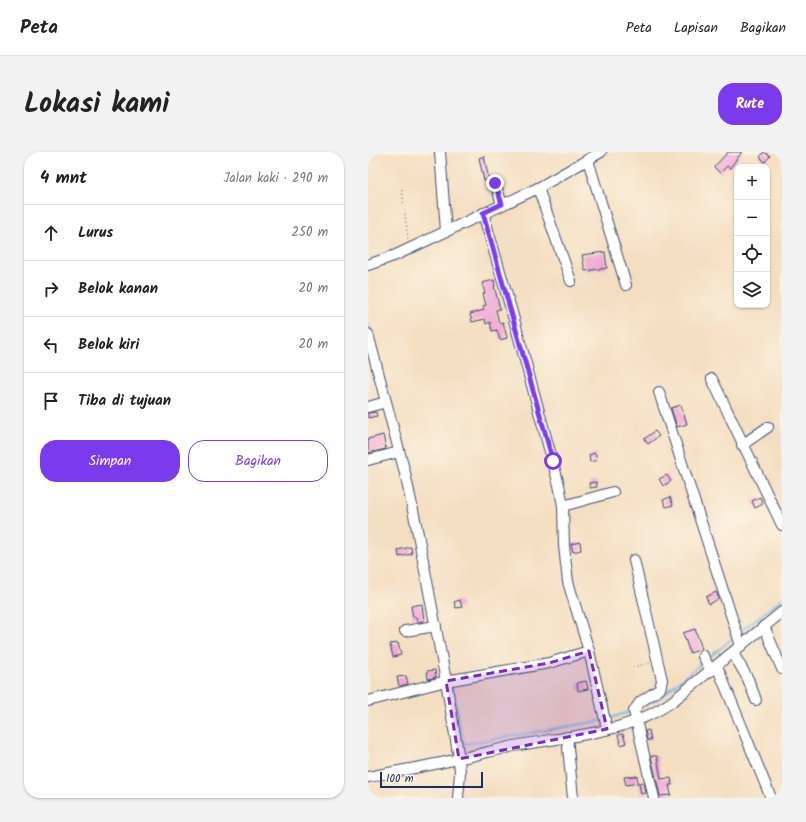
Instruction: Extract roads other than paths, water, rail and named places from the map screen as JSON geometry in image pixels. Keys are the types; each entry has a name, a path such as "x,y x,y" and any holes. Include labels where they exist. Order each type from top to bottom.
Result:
{"street":[{"path":"440,152 446,231"},
{"path":"368,265 380,262 538,188 601,152"},
{"path":"588,160 626,285"},
{"path":"495,183 502,204"},
{"path":"538,188 571,281"},
{"path":"483,213 553,461 563,506 564,546 568,582 589,651 607,729"},
{"path":"368,334 399,452 436,626 459,759 460,773 458,798"},
{"path":"712,379 742,445 782,525"},
{"path":"659,392 738,638 733,653 748,679 756,700"},
{"path":"368,407 386,402"},
{"path":"742,445 768,427"},
{"path":"368,460 399,452"},
{"path":"563,506 613,492"},
{"path":"634,560 658,661 662,685 660,689 637,705 634,711 654,798"},
{"path":"738,638 764,626 782,612"},
{"path":"405,631 436,626"},
{"path":"764,626 782,669"},
{"path":"368,701 446,681 549,663 589,651"},
{"path":"368,777 459,759 495,750 607,729 637,721 664,708 709,663 733,653"},
{"path":"709,663 771,798"},
{"path":"567,737 573,798"}],"waterway":[{"path":"368,322 371,331"},
{"path":"742,630 782,599"},
{"path":"707,659 733,638"},
{"path":"645,704 659,698 702,663"},
{"path":"452,688 464,744 600,721"},
{"path":"611,718 629,712"}]}
